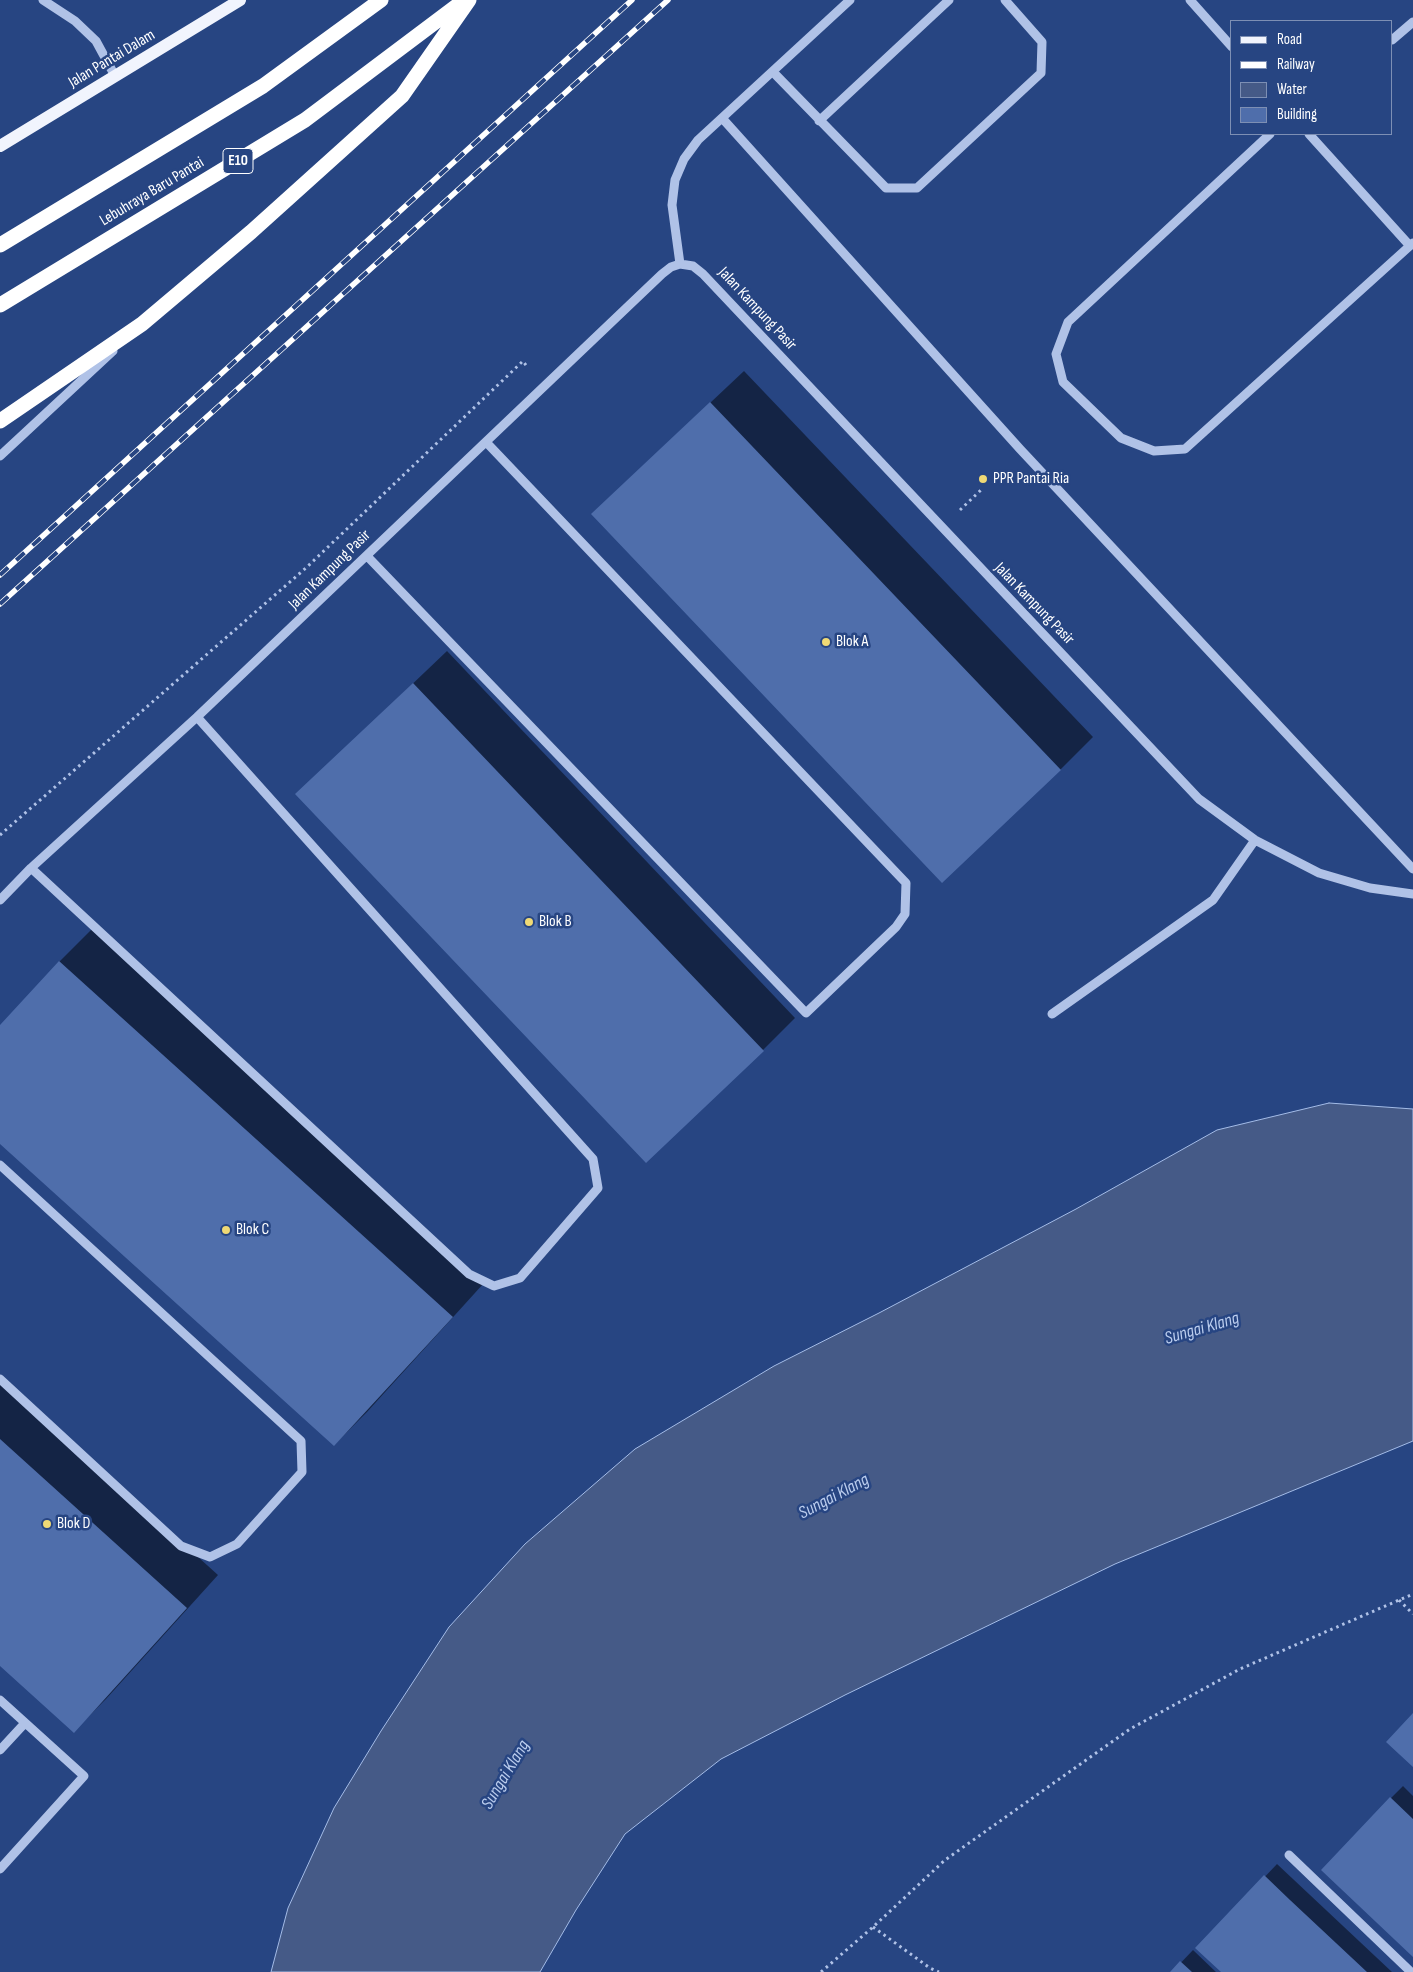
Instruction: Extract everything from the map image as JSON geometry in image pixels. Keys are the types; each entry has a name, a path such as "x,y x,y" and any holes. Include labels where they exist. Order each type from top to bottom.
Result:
{"highway":[{"name":"Lebuhraya Baru Pantai","path":"0,245 264,86 381,0"},
{"name":"Lebuhraya Baru Pantai","path":"0,305 305,120 465,0"},
{"path":"0,421 142,324 251,232 402,96 469,0"}],"main road":[{"name":"Jalan Pantai Dalam","path":"0,146 240,0"}],"street":[{"path":"43,0 76,21 96,41 115,76"},
{"path":"680,264 672,205 675,180 684,159 698,140 850,0"},
{"path":"819,121 949,0"},
{"path":"773,72 886,188 917,188 1041,73 1042,42 1005,0"},
{"path":"1190,0 1230,45"},
{"path":"1393,39 1413,22"},
{"path":"722,118 1020,449 1413,869"},
{"path":"1269,135 1068,322 1056,354 1063,382 1121,438 1154,451 1185,449 1411,245 1310,135"},
{"name":"Jalan Kampung Pasir","path":"0,900 31,868 197,717 662,274 671,267 680,264 692,266 703,274 1199,799 1255,840 1319,874 1370,888 1413,894"},
{"path":"0,456 142,324"},
{"path":"367,556 806,1013 896,927 905,914 906,883 486,442"},
{"path":"31,868 469,1274 494,1286 520,1278 598,1188 593,1160 197,717"},
{"path":"1052,1014 1213,900 1255,840"},
{"path":"0,1165 301,1441 302,1472 237,1544 210,1557 181,1546 0,1380"},
{"path":"0,1700 84,1776 0,1869"},
{"path":"0,1750 25,1723"},
{"path":"1289,1855 1410,1972"}],"path":[{"path":"0,835 307,567 523,362 544,387"},
{"path":"942,528 983,488"},
{"path":"821,1972 945,1860 1130,1729 1240,1669 1413,1594"},
{"path":"1399,1600 1413,1614"},
{"path":"873,1927 930,1968 940,1972"}],"water":[{"name":"Sungai Klang","path":"1329,1103 1413,1109 1413,1441 1115,1564 845,1695 721,1759 625,1834 576,1910 540,1972 271,1972 288,1908 334,1808 381,1731 449,1627 525,1544 635,1449 774,1366 1076,1209 1217,1130"}],"building":[{"name":"Blok A","path":"710,402 1061,770 942,883 591,514"},
{"name":"Blok B","path":"413,683 764,1051 646,1163 295,794"},
{"name":"Blok C","path":"59,961 453,1317 334,1446 0,1144 0,1025"},
{"name":"Blok D","path":"0,1439 187,1608 74,1733 0,1666"},
{"path":"1413,1713 1413,1767 1386,1742"},
{"path":"1390,1797 1413,1819 1413,1957 1321,1870"},
{"path":"1264,1875 1367,1972 1221,1972 1195,1948"},
{"path":"1180,1961 1192,1972 1170,1972"}],"railway":[{"path":"0,575 632,0"},
{"path":"0,604 668,0"}],"place":[{"name":"PPR Pantai Ria","path":"983,479"},
{"name":"Blok A","path":"826,642"},
{"name":"Blok B","path":"529,922"},
{"name":"Blok C","path":"226,1230"},
{"name":"Blok D","path":"47,1524"}]}
